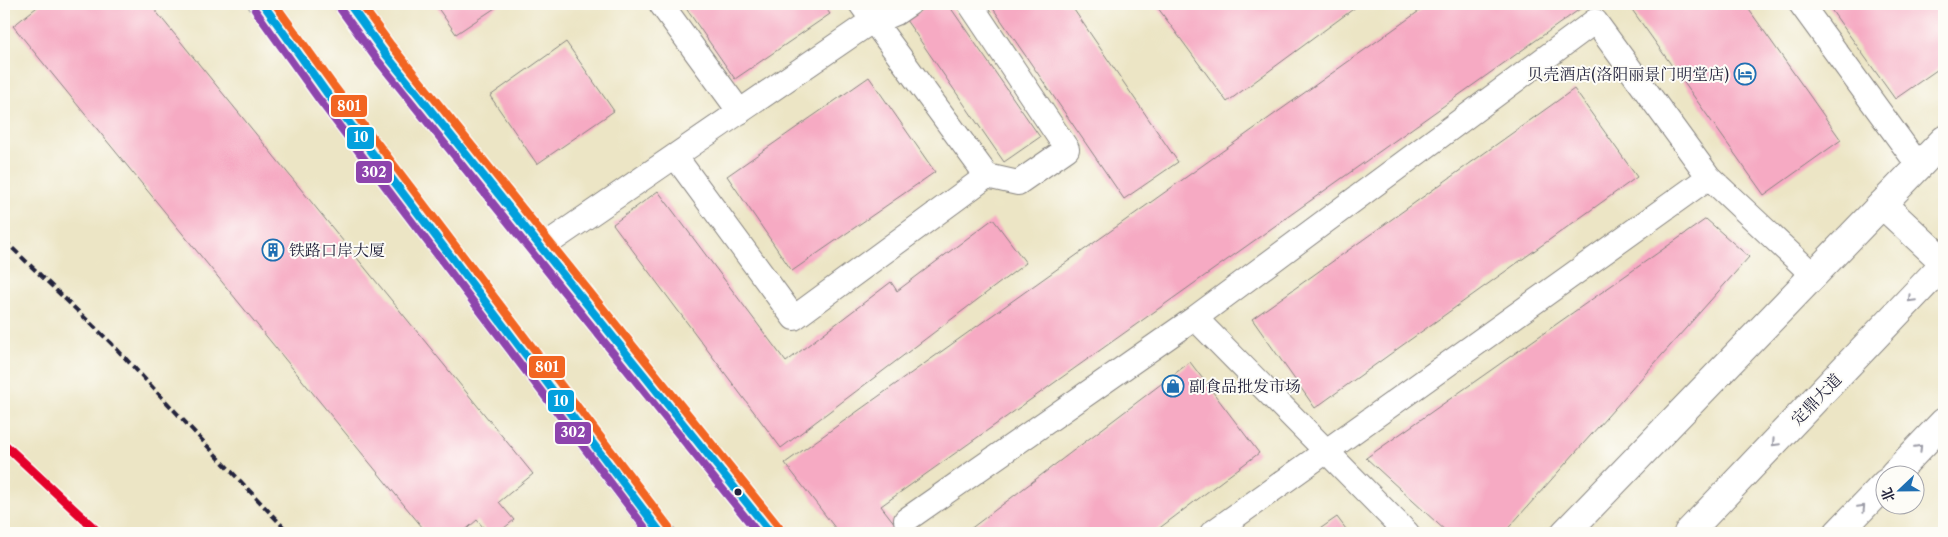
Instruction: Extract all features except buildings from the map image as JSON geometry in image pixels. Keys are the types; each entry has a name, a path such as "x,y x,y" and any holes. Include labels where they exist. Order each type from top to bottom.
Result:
{"main road":[{"path":"262,4 326,92 661,533"},
{"path":"349,4 383,52 771,533"},
{"path":"1564,533 1944,140"},
{"path":"1882,204 1944,263"},
{"name":"定鼎大道","path":"1688,533 1944,263"},
{"path":"1904,464 1944,422"},
{"path":"1838,533 1876,493"}],"lane":[{"path":"661,4 740,112"},
{"path":"867,13 896,13 909,4"},
{"path":"867,13 987,176 1018,183 1068,149 970,4"},
{"path":"1801,4 1919,166"},
{"path":"541,248 863,27 867,13"},
{"path":"906,520 1195,318 1595,21 1709,176 1813,275"},
{"path":"676,156 794,318 987,176"},
{"path":"1212,533 1709,176"},
{"path":"1195,318 1407,533"}],"railway":[{"path":"4,240 112,344 289,533"}],"transit line":[{"name":"10","path":"263,4 326,92 661,533"},
{"name":"801","path":"275,4 334,86 669,527"},
{"name":"10","path":"349,4 383,51 771,533"},
{"name":"801","path":"361,4 391,45 779,527"},
{"name":"302","path":"255,10 318,98 649,533"},
{"name":"302","path":"341,10 375,57 758,533"},
{"path":"4,444 99,533"}],"place":[{"name":"贝壳酒店(洛阳丽景门明堂店)","path":"1745,74"},
{"name":"铁路口岸大厦","path":"273,250"},
{"name":"副食品批发市场","path":"1173,386"}]}
